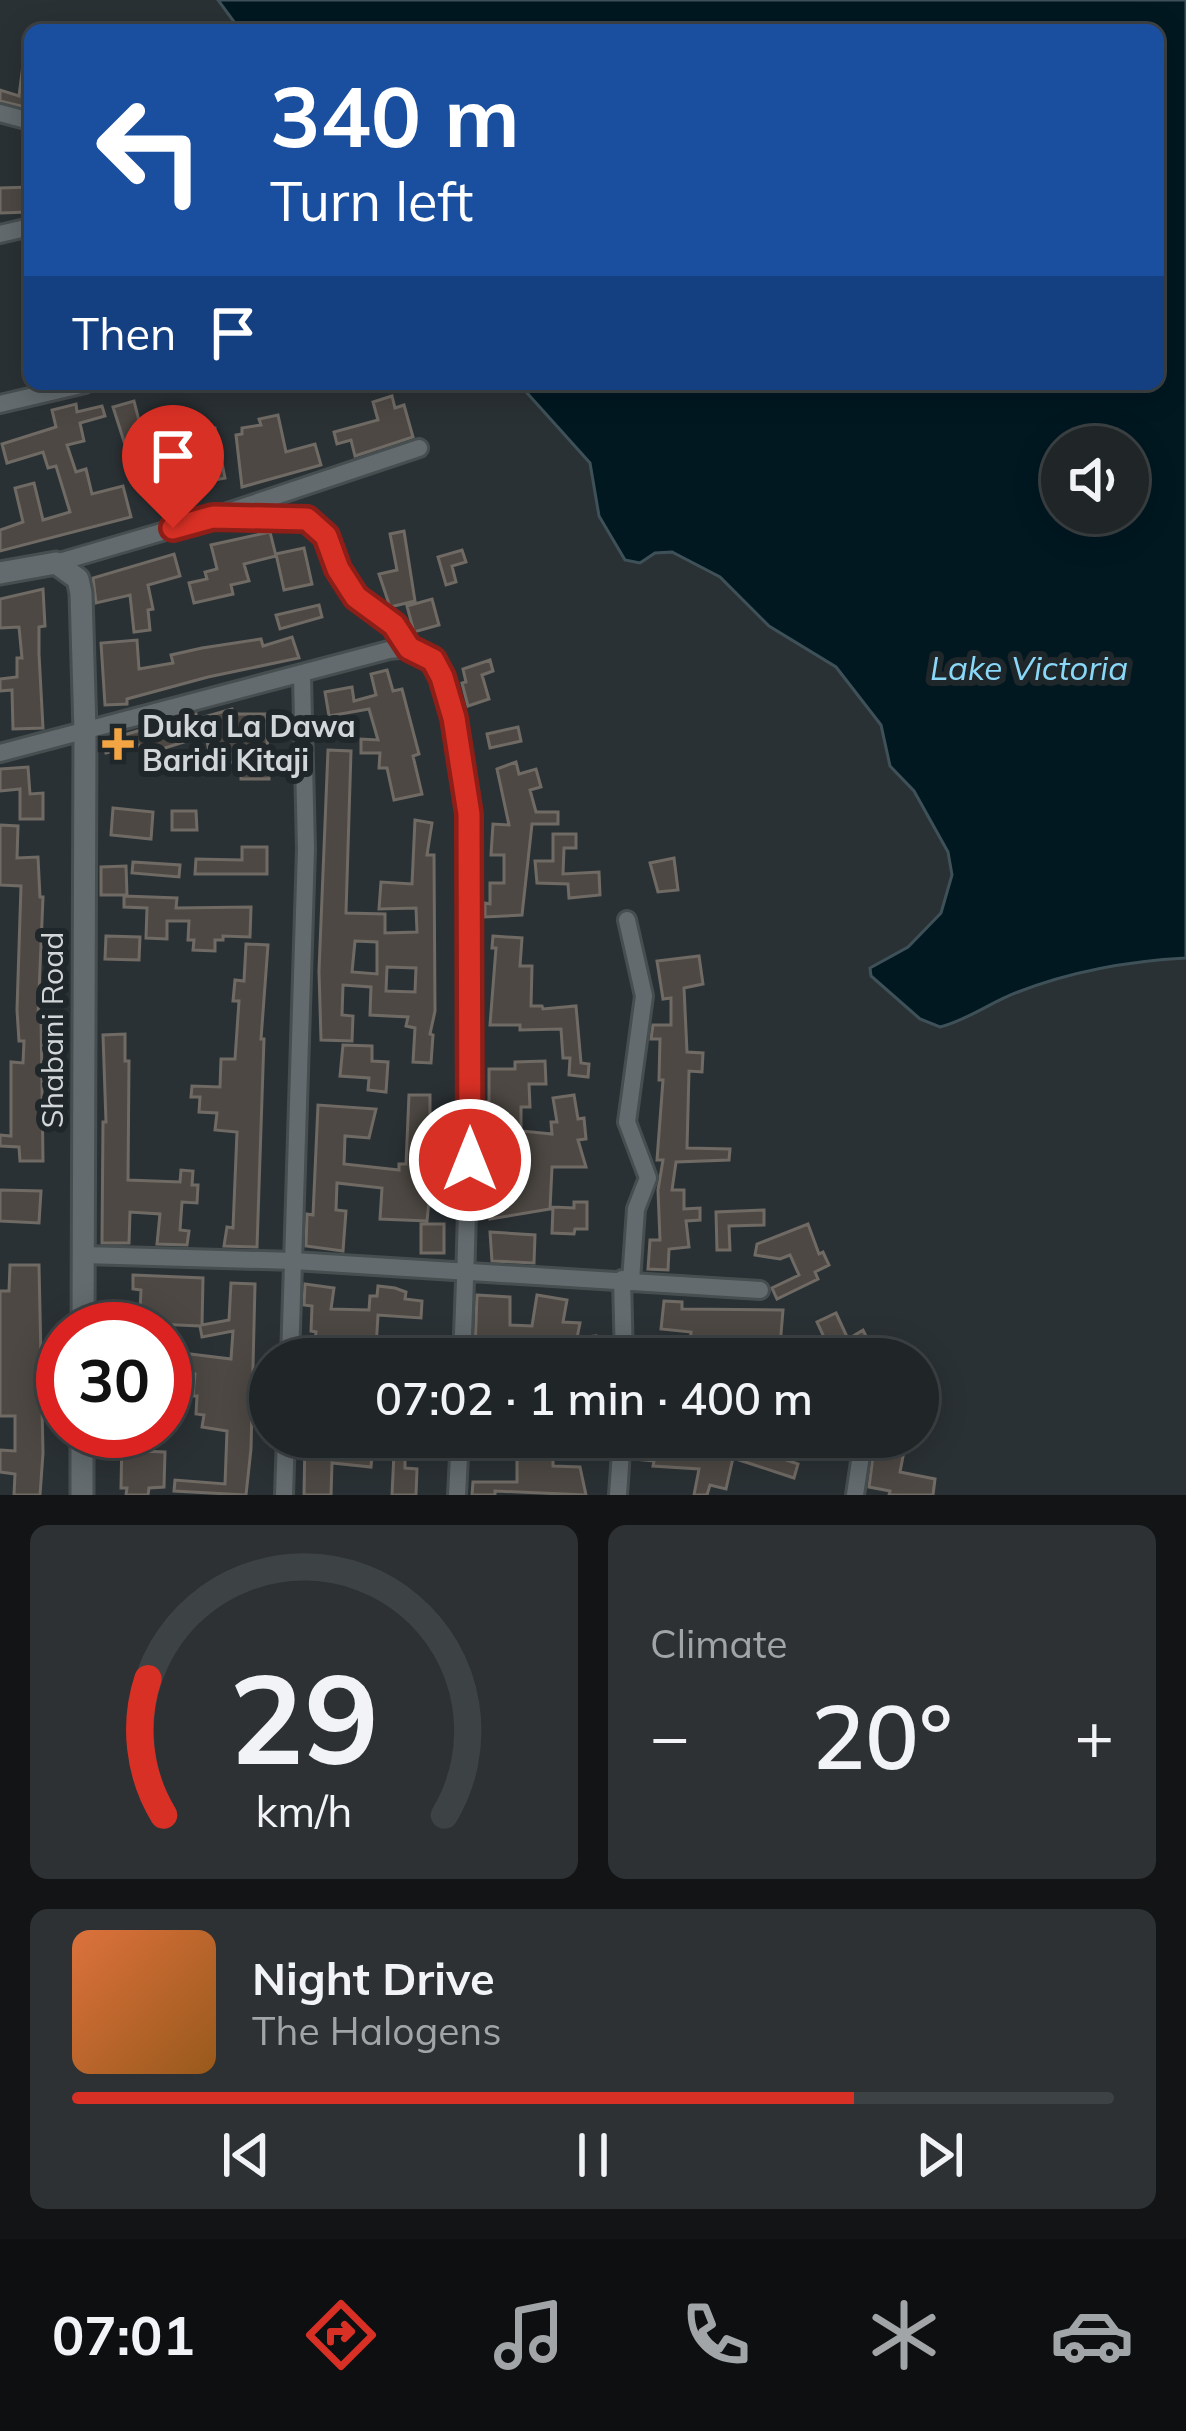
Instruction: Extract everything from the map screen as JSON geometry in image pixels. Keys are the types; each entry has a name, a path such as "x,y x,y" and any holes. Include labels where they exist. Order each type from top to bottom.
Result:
{"street":[{"path":"0,404 60,390"},
{"path":"0,573 56,563 213,517 419,448"},
{"path":"213,517 295,516 315,524 326,536 346,585 370,610 394,625 409,648 433,660 442,677 454,718 469,814 470,1160 464,1338"},
{"name":"Shabani Road","path":"56,563 78,579 81,593 83,1302"},
{"path":"0,753 409,648"},
{"path":"291,1338 306,849 302,676"},
{"path":"625,1338 636,1209 648,1178 627,1122 644,988 627,920"},
{"path":"84,1255 294,1261 760,1289"},
{"path":"82,1458 82,1495"},
{"path":"284,1495 285,1458"},
{"path":"457,1495 459,1458"},
{"path":"618,1495 621,1458"},
{"path":"855,1495 861,1458"}],"water":[{"name":"Lake Victoria","path":"218,0 1186,0 1186,958 1059,978 940,1027 920,1019 871,976 870,968 908,947 941,913 952,875 948,852 914,791 890,766 881,725 836,667 769,626 720,577 672,552 655,553 640,563 625,560 599,516 590,463 524,390 1164,390 1164,24 236,24"}],"building":[{"path":"24,65 24,107 0,101 0,90 19,96"},
{"path":"24,187 24,212 0,213 0,188"},
{"path":"392,396 395,408 404,405 413,437 355,456 351,440 337,444 334,432 378,420 373,402"},
{"path":"134,401 145,444 169,438 168,431 180,429 182,435 215,428 225,478 198,483 192,455 167,460 172,480 144,482 137,452 128,454 113,407"},
{"path":"76,404 77,412 102,406 105,416 80,423 84,441 67,445 76,472 86,469 92,494 123,486 131,517 0,551 0,530 23,522 15,488 34,483 43,520 70,512 56,466 48,468 43,452 7,463 2,444 56,427 52,410"},
{"path":"278,415 286,452 315,444 321,465 242,487 236,435 242,434 242,428 261,425 259,419"},
{"path":"404,531 415,601 390,607 379,574 397,570 390,534"},
{"path":"270,532 276,556 244,564 249,581 231,585 233,594 194,603 189,583 207,579 205,572 217,569 211,545"},
{"path":"304,548 312,584 284,590 276,554"},
{"path":"462,550 466,562 452,566 456,582 446,585 438,557"},
{"path":"174,554 180,576 148,585 153,609 148,610 150,630 134,632 130,595 96,603 93,578"},
{"path":"43,589 45,626 39,627 39,654 43,728 13,729 12,690 0,691 0,679 17,677 17,658 22,658 19,627 0,628 0,599"},
{"path":"432,599 439,625 414,632 407,606"},
{"path":"319,605 322,617 280,629 276,615"},
{"path":"292,637 299,658 208,677 127,699 127,704 105,705 101,643 137,640 139,669 173,663 171,655 202,648 261,639 263,646"},
{"path":"490,660 493,671 482,675 489,699 468,706 463,669"},
{"path":"387,670 393,691 402,689 419,754 413,756 422,794 394,800 387,768 379,768 380,753 361,753 361,739 378,740 369,709 329,716 325,692 352,687 354,701 376,695 371,674"},
{"path":"232,709 234,714 266,714 269,779 241,779 241,762 211,763 206,735 143,755 139,745 106,753 103,741 196,714 197,719"},
{"path":"518,727 521,741 490,748 487,734"},
{"path":"328,750 351,751 346,913 385,914 385,933 417,932 416,908 379,909 381,882 412,884 415,820 432,823 427,855 434,855 431,1063 413,1062 415,1028 406,1026 408,1017 370,1015 371,987 343,985 342,1015 353,1016 352,1041 321,1040 319,971","holes":["355,941 377,942 377,974 352,972","387,967 416,968 415,992 386,991"]},
{"path":"516,762 519,774 536,769 541,787 530,790 536,812 558,812 558,824 532,824 522,915 485,917 490,883 504,883 504,855 491,855 493,824 509,825 497,769"},
{"path":"28,767 30,794 43,793 43,819 20,819 20,789 0,791 0,769"},
{"path":"113,808 153,812 151,839 111,835"},
{"path":"172,811 196,811 197,830 172,830"},
{"path":"0,825 18,826 17,858 38,857 43,897 38,1017 43,1161 20,1161 19,1147 0,1146 0,1135 11,1136 11,1062 23,1063 24,1041 19,1041 17,1010 21,886 0,885"},
{"path":"553,834 576,834 576,848 564,848 563,874 599,872 600,895 569,898 568,884 537,883 535,861 553,861"},
{"path":"242,847 267,847 267,874 195,874 196,859 242,860"},
{"path":"674,858 678,890 658,892 650,863"},
{"path":"133,862 180,865 179,877 132,873"},
{"path":"126,866 127,895 101,895 101,867"},
{"path":"124,896 177,898 176,908 251,907 250,937 223,936 215,940 215,951 193,950 189,921 167,921 167,939 146,938 147,908 124,907"},
{"path":"106,936 140,937 139,960 105,959"},
{"path":"493,936 522,938 520,966 532,966 531,1006 576,1006 581,1063 589,1064 588,1077 569,1075 570,1058 563,1058 561,1029 490,1025"},
{"path":"246,944 268,945 257,1247 224,1246 227,1227 233,1228 237,1132 215,1130 217,1113 199,1112 200,1097 191,1097 192,1086 220,1087 221,1059 235,1059 239,1001 233,1001 235,980 244,981"},
{"path":"699,956 703,984 684,988 687,1052 703,1053 702,1072 689,1071 687,1148 730,1149 729,1160 676,1162 672,1190 684,1190 684,1209 700,1208 700,1220 686,1221 689,1247 669,1249 668,1270 648,1269 650,1240 660,1240 658,1190 663,1160 657,1160 663,1080 659,1080 660,1039 651,1039 653,1025 671,1025 671,998 663,999 657,961"},
{"path":"125,1034 128,1180 180,1182 181,1170 193,1171 197,1203 182,1202 180,1230 189,1231 187,1245 157,1244 160,1214 130,1212 129,1243 102,1243 103,1035"},
{"path":"343,1045 372,1046 372,1061 388,1062 386,1092 368,1090 369,1078 340,1076"},
{"path":"545,1061 546,1084 529,1084 530,1107 521,1107 521,1131 552,1134 551,1122 557,1122 553,1098 574,1095 578,1119 584,1118 586,1139 578,1140 586,1167 552,1167 550,1209 490,1219 490,1194 480,1194 481,1169 491,1169 491,1161 500,1161 503,1130 482,1127 482,1101 489,1102 489,1069 515,1069 515,1062"},
{"path":"409,1095 430,1095 430,1139 435,1139 427,1221 380,1219 382,1188 337,1183 336,1210 346,1211 343,1251 306,1246 307,1214 313,1215 318,1105 376,1109 369,1138 345,1136 344,1164 399,1170 399,1164 406,1164"},
{"path":"0,1190 41,1191 39,1223 0,1221"},
{"path":"574,1202 587,1202 587,1229 552,1233 553,1207 574,1208"},
{"path":"764,1210 764,1225 729,1226 730,1250 717,1250 716,1212"},
{"path":"421,1224 444,1224 444,1253 421,1253"},
{"path":"808,1224 819,1254 823,1252 829,1265 815,1272 818,1279 777,1299 772,1288 799,1275 790,1255 780,1259 755,1255 757,1244"},
{"path":"490,1232 535,1235 534,1263 492,1261"},
{"path":"10,1265 39,1265 36,1458 43,1458 40,1495 14,1495 15,1474 0,1472 0,1450 15,1451 15,1416 0,1416 0,1291 9,1291"},
{"path":"133,1275 203,1278 202,1325 229,1320 231,1283 255,1284 254,1338 249,1338 246,1495 174,1491 175,1480 225,1484 227,1431 202,1427 204,1415 196,1414 192,1354 231,1359 233,1331 202,1337 200,1326 192,1326 192,1302 140,1302 141,1290 133,1289"},
{"path":"305,1284 334,1288 331,1309 369,1310 370,1296 377,1296 378,1286 422,1301 421,1318 378,1315 377,1338 315,1338 312,1306 304,1305"},
{"path":"477,1295 510,1297 510,1325 532,1326 537,1295 567,1300 563,1322 580,1323 577,1338 475,1338"},
{"path":"664,1301 682,1302 682,1309 783,1310 781,1338 690,1338 691,1332 661,1329"},
{"path":"836,1313 848,1338 824,1338 817,1322"},
{"path":"122,1458 165,1458 164,1487 149,1488 148,1495 126,1495 127,1488 121,1488"},
{"path":"305,1458 372,1458 371,1467 332,1463 331,1495 304,1495"},
{"path":"394,1458 405,1458 405,1468 417,1469 416,1495 392,1495"},
{"path":"517,1458 553,1458 553,1466 580,1467 586,1495 495,1491 495,1495 472,1495 473,1482 517,1482"},
{"path":"733,1458 726,1489 710,1485 707,1495 694,1495 699,1469 653,1466 654,1461 633,1459"},
{"path":"733,1458 781,1458 798,1464 794,1478"},
{"path":"873,1458 903,1458 900,1472 935,1479 933,1495 889,1495 890,1491 869,1487"}],"place":[{"name":"Duka La Dawa Baridi Kitaji","path":"118,744"}],"route":[{"path":"173,528 213,517 307,519 326,536 338,569 356,597 394,625 409,648 433,660 442,677 454,718 469,814 470,1160"}]}
